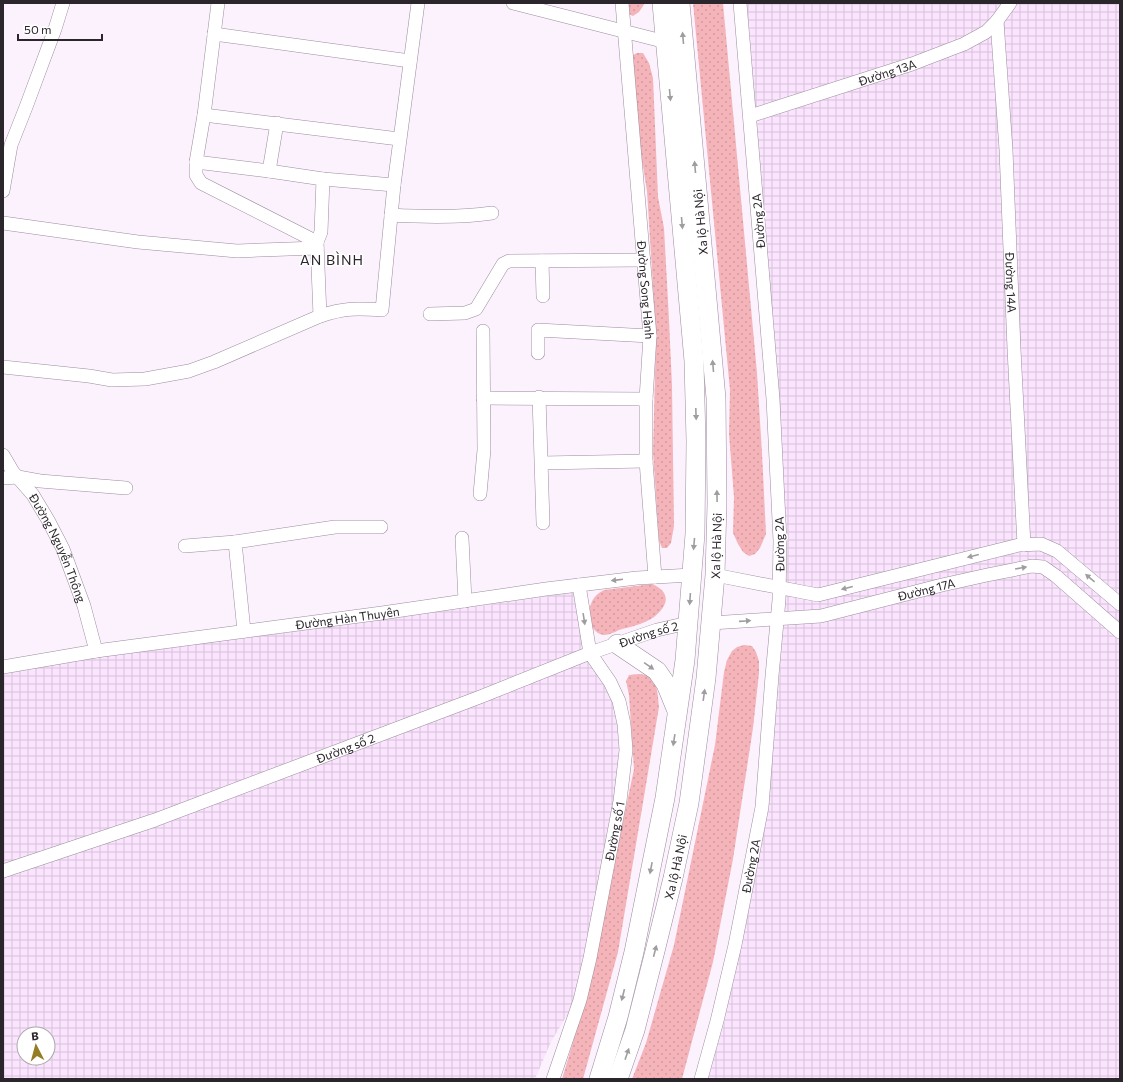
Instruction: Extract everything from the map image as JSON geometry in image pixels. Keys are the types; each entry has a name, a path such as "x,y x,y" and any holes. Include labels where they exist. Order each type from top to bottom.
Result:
{"highway":[{"name":"Xa lộ Hà Nội","path":"599,1079 618,1017 634,952 665,798 678,713 688,623 695,534 696,441 694,361 662,3"},
{"name":"Xa lộ Hà Nội","path":"618,1079 635,1030 654,958 687,810 706,678 715,575 717,504 716,398 680,3"},
{"path":"692,575 715,575"},
{"path":"688,623 711,623"},
{"path":"617,644 657,671 666,684 678,713"}],"street":[{"path":"3,191 7,145 29,101 63,3"},
{"path":"218,3 204,115 196,162 196,175 201,183 317,245"},
{"path":"3,367 90,376 112,380 152,378 189,372 335,311 354,308 382,310 399,139 418,3"},
{"path":"513,3 666,42"},
{"name":"Đường Song Hành","path":"622,3 650,336 646,399 646,461 656,577"},
{"name":"Đường 2A","path":"701,1079 717,1021 735,945 761,811 780,589 780,541 773,399 740,3"},
{"name":"Đường 13A","path":"750,116 912,64 964,44 986,32 1010,3"},
{"name":"Đường 14A","path":"997,20 1006,150 1024,545"},
{"path":"214,34 410,61"},
{"path":"204,115 399,139"},
{"path":"269,170 277,123"},
{"path":"196,162 269,170 323,179 394,185"},
{"path":"320,316 317,245 321,232 323,179"},
{"path":"391,216 444,217 472,216 492,213"},
{"path":"3,223 138,242 237,251 317,245"},
{"path":"430,314 465,313 476,309 503,264 509,261 644,260"},
{"path":"542,261 543,296"},
{"path":"538,353 538,330 650,336"},
{"path":"480,494 484,450 483,331"},
{"path":"483,398 539,397 646,399"},
{"path":"539,397 543,523"},
{"name":"Đường Nguyễn Thông","path":"3,454 13,472 33,494 63,549 84,606 96,651"},
{"path":"542,463 646,461"},
{"path":"3,478 18,477 40,481 126,488"},
{"path":"184,546 235,542 335,527 381,526"},
{"path":"462,538 465,601"},
{"path":"235,542 244,630"},
{"name":"Đường 17A","path":"715,575 780,589 818,595 1012,547 1041,544 1057,551 1120,604"},
{"name":"Đường 17A","path":"711,623 821,616 987,575 1032,566 1043,568 1056,576 1120,632"},
{"name":"Đường Hàn Thuyên","path":"3,667 96,651 579,585 692,575"},
{"name":"Đường số 1","path":"553,1079 580,1000 590,958 620,801 626,750 624,724 619,701 601,667 590,653 579,585"},
{"name":"Đường số 2","path":"3,872 162,818 480,697 590,653 657,630 688,623"}],"shaded area":[{"path":"623,3 645,3 639,12 633,16 626,13"},
{"path":"693,3 723,3 757,373 766,534 760,548 755,554 749,556 743,552 733,533 734,497 729,434 730,390"},
{"path":"747,3 1120,3 1120,1079 708,1079 724,1023 742,943 767,816 786,599 786,541 779,402"},
{"path":"643,53 649,63 653,78 658,197 664,228 672,386 674,526 671,543 667,548 662,548 659,541 653,452 656,335 647,191 637,130 633,55"},
{"path":"652,584 662,591 666,599 663,608 654,617 641,623 604,635 594,630 590,623 589,616 590,608 595,596 604,590"},
{"path":"576,592 615,703 622,750 616,798 576,1000 551,1042 535,1079 3,1079 3,674 97,657 381,620"},
{"path":"744,645 752,646 756,652 759,661 759,673 753,728 733,859 713,962 682,1079 632,1079 646,1043 674,945 715,745 724,672 727,660 732,651 737,647"},
{"path":"639,674 652,678 657,690 659,707 618,952 583,1079 562,1079 587,995 634,769 629,695 626,681 629,675"}],"district":[{"name":"AN BÌNH","path":"332,259"}]}
